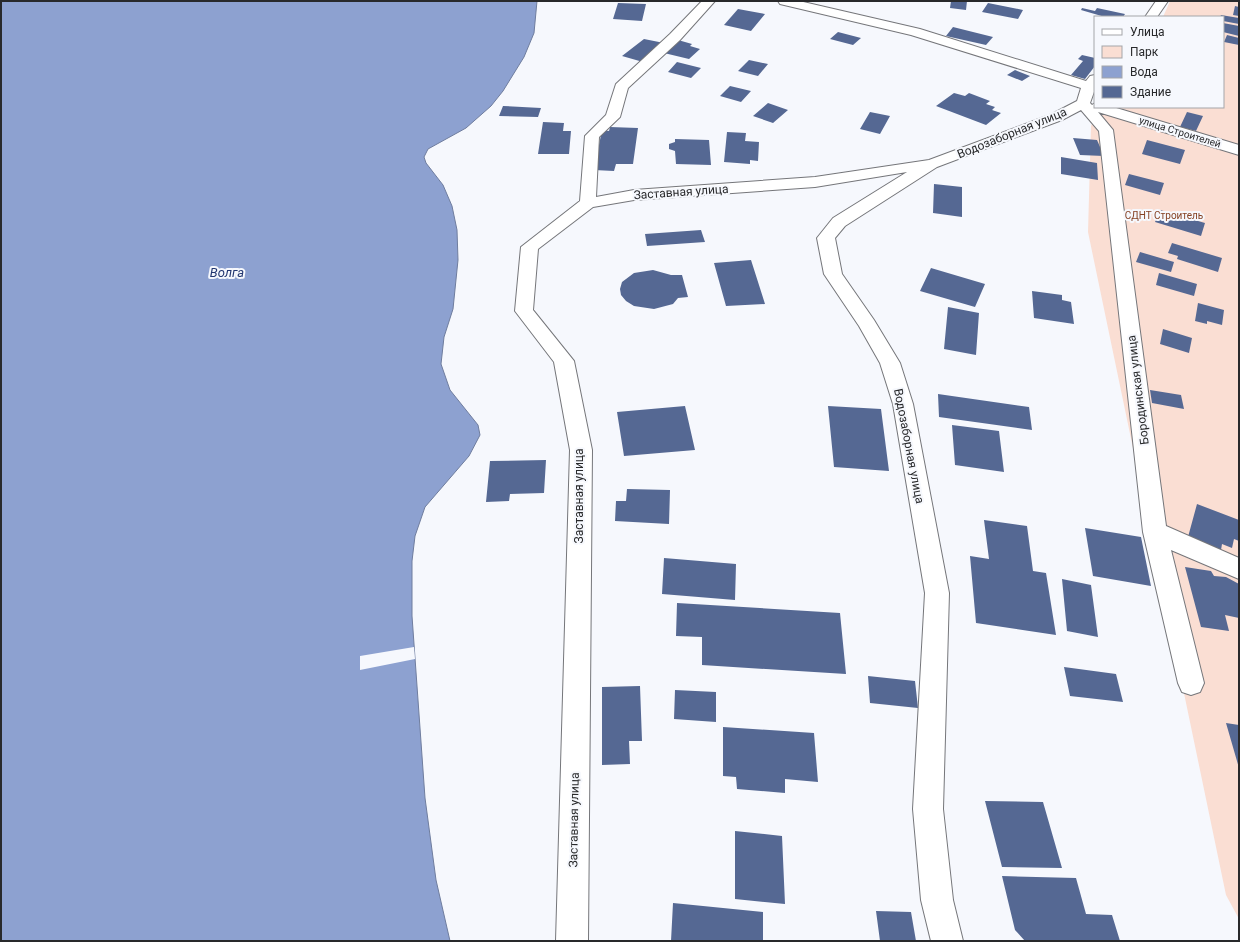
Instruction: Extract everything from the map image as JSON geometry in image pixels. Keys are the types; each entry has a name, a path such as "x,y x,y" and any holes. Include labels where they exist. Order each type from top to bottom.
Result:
{"street":[{"path":"588,203 592,136 613,117 621,87 675,37 709,1"},
{"name":"улица Строителей","path":"784,1 916,32 1092,96"},
{"path":"1152,16 1162,1"},
{"name":"Водозаборная улица","path":"947,941 937,900 928,809 937,593 903,404 890,363 867,324 833,274 826,238 839,222 932,164 1056,117 1092,96"},
{"name":"Бородинская улица","path":"1097,108 1106,130 1155,532 1191,683"},
{"name":"улица Строителей","path":"1125,108 1239,150"},
{"name":"Заставная улица","path":"572,941 581,450 564,361 524,311 530,247 588,203 634,195 815,182 932,164"},
{"path":"1155,532 1239,568"}],"green space":[{"name":"СДНТ Строитель","path":"1170,1 1239,1 1239,919 1226,895 1088,232 1091,126 1100,108 1224,108 1224,16 1163,16"}],"water":[{"name":"Волга","path":"1,1 537,1 534,33 524,57 503,91 491,106 466,128 428,149 424,157 426,163 443,185 452,206 457,230 458,260 453,309 444,337 441,364 450,390 478,425 480,435 469,456 425,507 415,536 412,561 412,616 425,798 436,880 450,941 1,941"}],"pier":[{"path":"414,647 415,659 360,670 360,656"}],"building":[{"path":"951,1 967,1 966,10 950,8"},
{"path":"618,3 646,4 642,21 613,19"},
{"path":"988,3 1023,10 1018,19 982,12"},
{"path":"1235,6 1239,7 1239,16 1233,15"},
{"path":"1082,8 1095,11 1097,8 1125,14 1124,16 1102,16 1081,10"},
{"path":"738,9 765,14 751,31 724,25"},
{"path":"1221,15 1239,18 1239,24 1224,21 1224,16"},
{"path":"1224,23 1239,26 1239,36 1224,32"},
{"path":"953,27 993,37 986,45 946,36"},
{"path":"838,32 861,38 853,45 830,39"},
{"path":"1227,35 1239,38 1239,45 1224,42"},
{"path":"644,39 664,43 643,62 622,56"},
{"path":"678,40 692,44 690,46 700,49 689,59 664,53"},
{"path":"1082,55 1094,58 1094,67 1085,79 1071,75 1083,61 1078,59"},
{"path":"749,60 768,64 758,76 738,71"},
{"path":"677,62 701,68 691,78 668,72"},
{"path":"1015,70 1030,76 1022,81 1007,75"},
{"path":"730,86 751,91 741,102 720,96"},
{"path":"954,93 965,96 969,93 990,101 986,104 995,107 992,110 1001,113 986,125 936,106"},
{"path":"768,103 788,110 773,123 753,116"},
{"path":"503,106 541,108 538,117 499,116"},
{"path":"870,112 890,116 880,134 860,129"},
{"path":"1187,112 1203,116 1196,131 1180,127"},
{"path":"543,122 564,123 563,131 571,131 569,154 538,154"},
{"path":"610,127 638,128 633,164 616,164 614,171 594,170 602,130 609,131"},
{"path":"727,132 746,133 745,141 759,142 758,161 750,160 750,164 724,162"},
{"path":"1073,138 1097,140 1104,156 1080,155"},
{"path":"675,139 709,140 711,165 676,164 675,151 669,149 669,144 675,142"},
{"path":"1147,140 1185,150 1180,164 1142,154"},
{"path":"1061,157 1097,163 1098,180 1061,174"},
{"path":"1129,174 1164,183 1160,195 1125,185"},
{"path":"934,184 962,187 962,217 933,213"},
{"path":"1160,210 1205,223 1201,236 1155,222"},
{"path":"701,230 705,242 647,246 645,234"},
{"path":"1172,243 1222,258 1218,272 1177,259 1178,256 1168,253"},
{"path":"1140,252 1174,262 1171,272 1136,262"},
{"path":"751,260 765,304 726,306 714,263"},
{"path":"931,268 985,284 975,307 920,291"},
{"path":"653,270 671,275 682,275 688,297 678,298 673,304 654,309 634,306 626,301 621,295 620,289 622,282 634,273"},
{"path":"1159,273 1197,284 1194,296 1156,285"},
{"path":"1032,291 1062,295 1062,300 1071,302 1074,324 1034,318"},
{"path":"1198,303 1224,310 1222,325 1207,321 1207,324 1195,321"},
{"path":"948,307 979,313 976,355 944,349"},
{"path":"1163,329 1192,338 1189,353 1160,344"},
{"path":"1150,390 1181,395 1184,409 1152,403"},
{"path":"938,394 1029,407 1032,430 939,417"},
{"path":"685,406 695,450 624,456 617,412"},
{"path":"828,406 881,409 889,471 834,467"},
{"path":"952,425 999,431 1004,472 955,465"},
{"path":"546,460 544,493 510,494 509,501 486,502 490,461"},
{"path":"627,489 670,490 669,524 615,521 616,501 626,501"},
{"path":"1197,504 1239,520 1239,541 1234,539 1232,548 1222,544 1221,550 1188,537"},
{"path":"984,520 1027,526 1033,571 1046,573 1056,635 976,623 970,556 989,559"},
{"path":"1085,528 1141,537 1151,586 1093,576"},
{"path":"664,558 736,564 735,600 662,594"},
{"path":"1185,567 1211,571 1214,576 1226,577 1239,584 1239,618 1225,615 1229,631 1201,627"},
{"path":"1062,579 1091,585 1098,637 1067,631"},
{"path":"677,603 840,613 846,674 702,665 702,637 676,636"},
{"path":"1064,667 1116,674 1123,702 1070,696"},
{"path":"868,676 915,681 918,708 870,703"},
{"path":"640,686 642,741 629,741 630,764 602,765 602,687"},
{"path":"675,690 716,692 716,722 674,719"},
{"path":"1226,723 1239,725 1239,768"},
{"path":"723,727 814,733 818,782 785,779 785,793 737,789 736,777 723,776"},
{"path":"985,801 1043,802 1062,868 1002,867"},
{"path":"735,831 782,836 785,904 735,899"},
{"path":"1002,876 1076,878 1086,914 1112,915 1120,941 1025,941 1015,930"},
{"path":"673,903 763,912 763,941 671,941"},
{"path":"876,911 911,912 916,941 880,941"}]}
